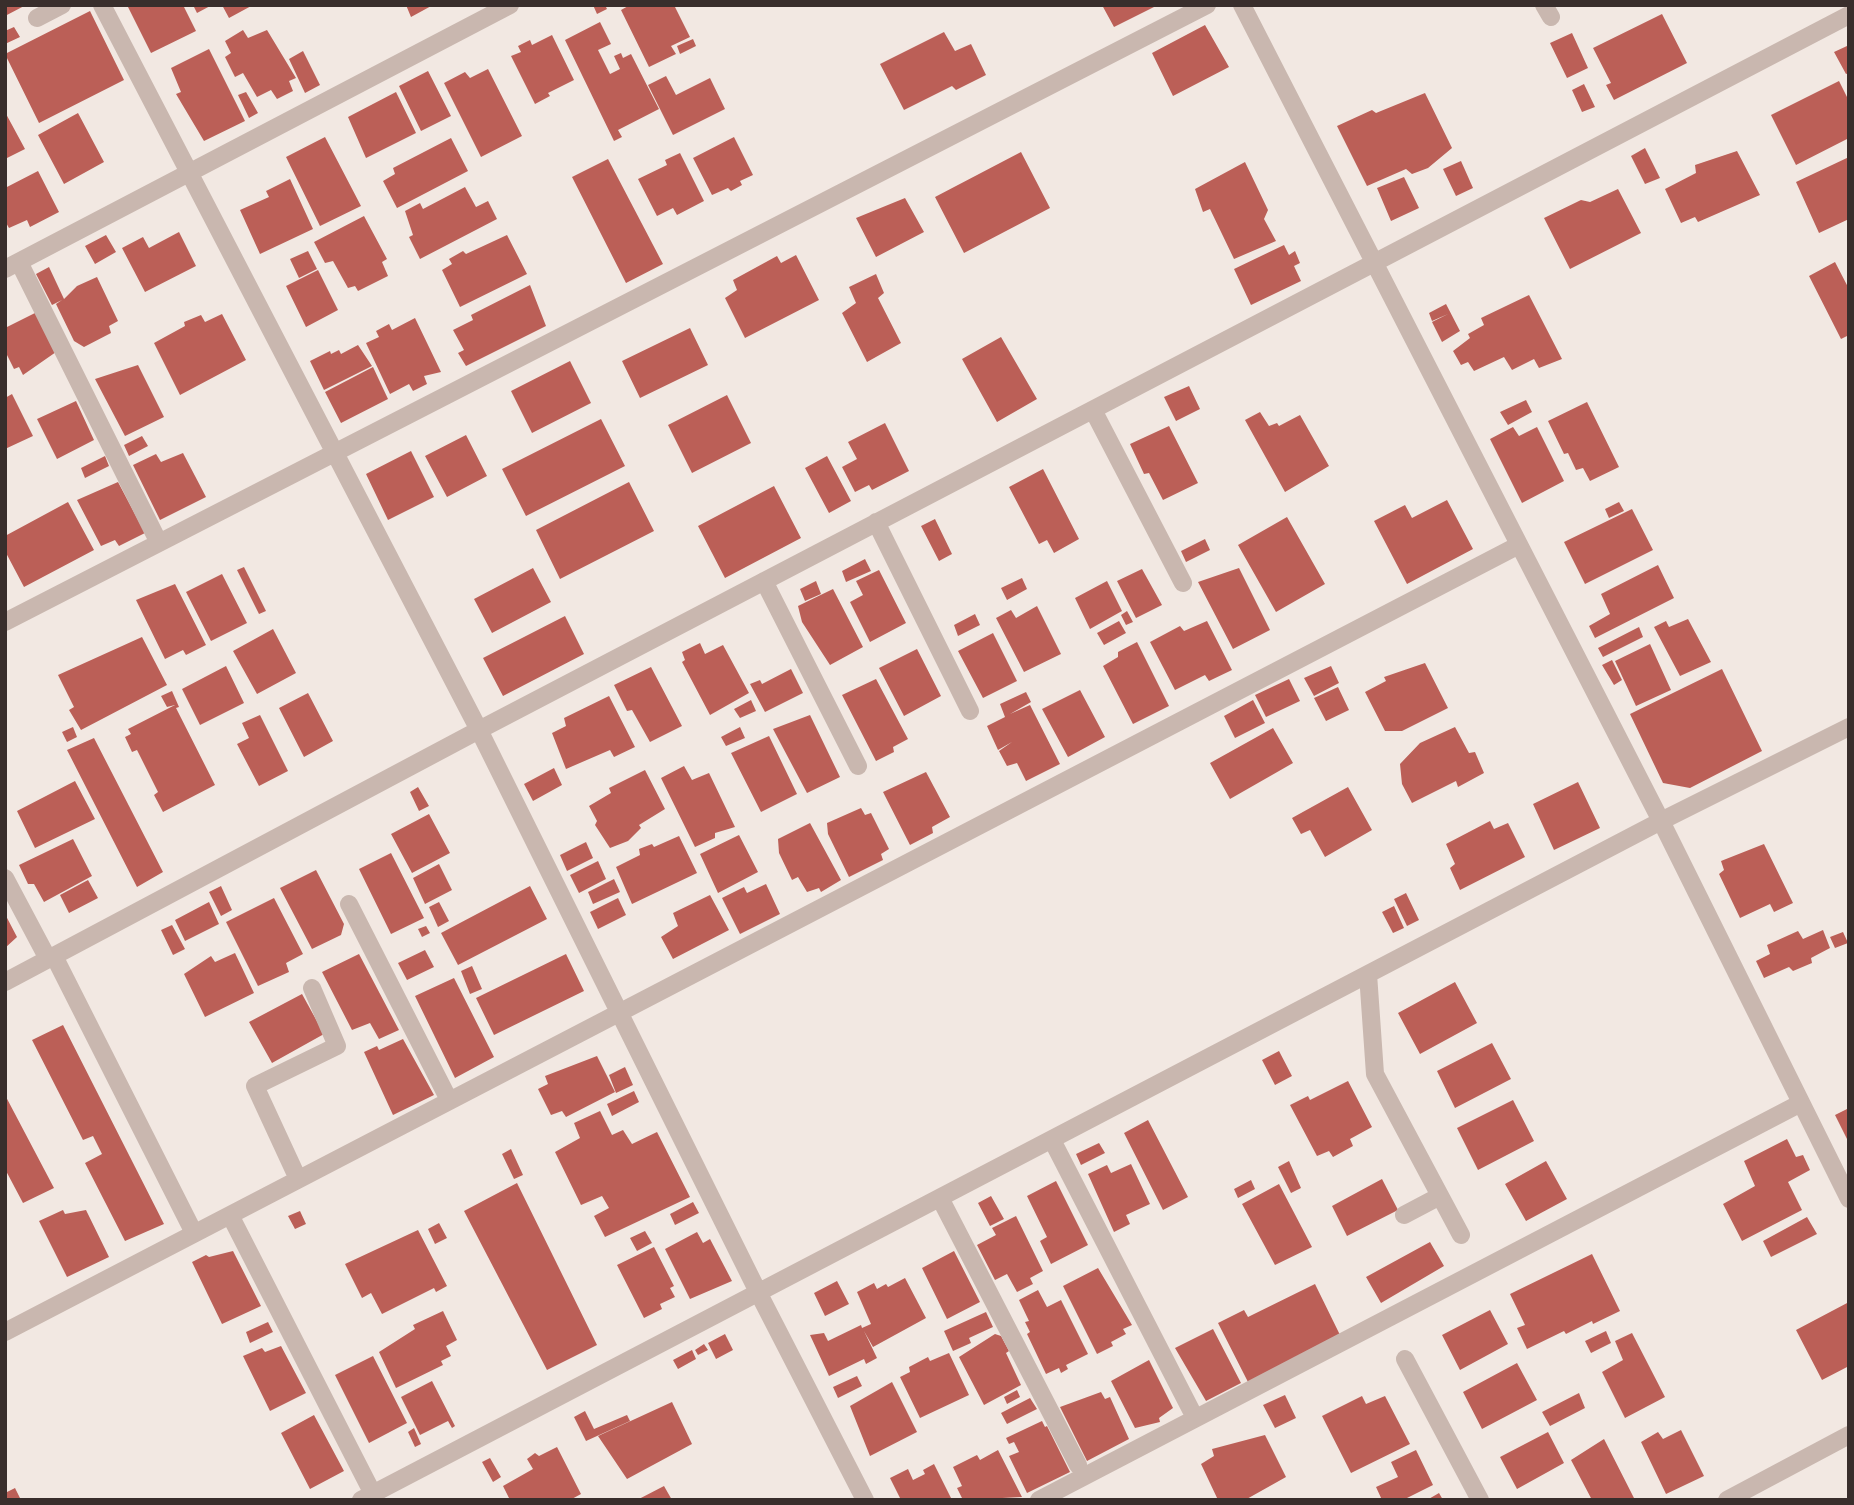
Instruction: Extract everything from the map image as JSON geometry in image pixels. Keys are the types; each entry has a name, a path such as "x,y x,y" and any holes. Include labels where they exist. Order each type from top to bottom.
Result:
{"street":[{"path":"37,18 62,5"},
{"path":"102,5 187,174 479,730 759,1294 865,1500"},
{"path":"159,543 12,265 510,5"},
{"path":"7,616 159,543 1207,5"},
{"path":"1242,5 1661,821 1849,1199"},
{"path":"5,982 479,730 1849,15"},
{"path":"1093,410 1183,583"},
{"path":"876,522 970,711"},
{"path":"5,1332 1519,545"},
{"path":"764,581 858,766"},
{"path":"230,1215 367,1497 1661,821 1849,727"},
{"path":"5,878 51,958 194,1233"},
{"path":"349,904 449,1100"},
{"path":"1368,974 1375,1074 1461,1235"},
{"path":"298,1179 255,1086 337,1046 312,988"},
{"path":"1039,1500 1801,1103"},
{"path":"1052,1140 1191,1410"},
{"path":"1404,1214 1440,1196"},
{"path":"940,1198 1078,1465"},
{"path":"1405,1359 1480,1500"},
{"path":"1729,1499 1849,1435"}],"building":[{"path":"5,5 26,5 5,16"},
{"path":"127,5 183,5 196,31 151,53"},
{"path":"193,5 212,5 197,13"},
{"path":"222,5 253,5 229,18"},
{"path":"406,5 433,5 411,17"},
{"path":"593,5 605,5 607,9 597,14"},
{"path":"630,5 674,5 690,37 671,46 676,54 649,67 621,10"},
{"path":"1102,5 1158,5 1114,27"},
{"path":"90,11 124,80 39,123 5,54"},
{"path":"1662,14 1687,63 1614,100 1606,85 1611,83 1593,48"},
{"path":"600,22 611,44 598,50 610,74 620,69 614,56 621,53 623,58 631,54 659,109 618,130 622,137 614,141 565,40"},
{"path":"1205,25 1229,67 1173,96 1152,53"},
{"path":"14,27 20,37 5,44 5,31"},
{"path":"243,30 248,38 267,30 296,78 289,81 293,91 277,99 271,90 257,97 243,73 235,77 225,57 231,53 225,41"},
{"path":"944,32 955,51 971,44 986,75 956,90 952,86 904,110 880,64"},
{"path":"1572,33 1588,68 1567,78 1550,43"},
{"path":"552,35 574,80 548,93 550,96 535,104 511,56 521,52 518,46 530,40 532,45"},
{"path":"693,39 696,46 680,54 677,46"},
{"path":"1847,46 1849,73 1846,74 1834,52"},
{"path":"209,49 245,121 204,141 176,94 181,92 171,68"},
{"path":"303,51 320,85 305,93 289,59"},
{"path":"488,69 522,136 481,157 444,83 465,72 470,78"},
{"path":"428,71 451,116 421,131 399,86"},
{"path":"666,76 676,95 710,78 725,109 673,135 648,85"},
{"path":"1839,81 1849,101 1849,138 1796,165 1771,115"},
{"path":"1584,84 1595,107 1582,112 1572,90"},
{"path":"246,92 258,113 249,118 238,95"},
{"path":"396,92 416,133 366,158 348,117"},
{"path":"1425,93 1452,148 1428,168 1412,174 1406,169 1367,186 1337,126 1372,110 1376,113"},
{"path":"5,112 25,149 5,159"},
{"path":"78,113 104,162 64,184 38,135"},
{"path":"325,137 361,206 320,226 286,157"},
{"path":"734,137 753,175 740,181 742,185 731,191 728,188 712,195 693,158"},
{"path":"451,138 468,171 397,208 383,181 395,174 393,168"},
{"path":"1645,148 1660,178 1645,184 1631,156"},
{"path":"1737,151 1760,195 1698,222 1695,217 1681,223 1665,189 1696,173 1695,165"},
{"path":"1021,152 1050,208 964,253 935,197"},
{"path":"680,153 704,201 677,215 673,208 657,216 638,179 667,165 665,160"},
{"path":"1849,157 1849,219 1819,233 1796,182"},
{"path":"608,159 663,264 626,283 572,177"},
{"path":"1461,161 1473,188 1456,196 1443,169"},
{"path":"1245,162 1268,210 1264,219 1276,241 1234,259 1210,209 1203,212 1195,189"},
{"path":"38,171 59,212 30,227 27,220 9,228 5,221 5,188"},
{"path":"1404,177 1419,208 1391,221 1377,188"},
{"path":"290,179 313,229 260,254 240,210 269,197 266,191"},
{"path":"465,187 476,207 488,201 497,219 420,259 409,237 413,235 405,211 420,203 423,209"},
{"path":"1618,189 1641,233 1570,269 1544,218 1581,200 1590,202"},
{"path":"905,198 924,232 876,257 856,218"},
{"path":"364,216 387,259 382,262 388,276 358,291 355,286 348,288 333,261 325,263 314,242"},
{"path":"179,232 196,266 145,292 122,248 143,237 149,248"},
{"path":"106,235 116,252 95,264 85,246"},
{"path":"507,235 527,274 460,307 442,270 452,264 449,259"},
{"path":"1284,245 1289,255 1295,251 1300,263 1294,266 1301,281 1251,305 1234,269"},
{"path":"308,251 317,269 299,278 290,259"},
{"path":"796,255 819,300 745,338 725,298 737,290 733,280 777,256 781,263"},
{"path":"1835,262 1849,289 1849,335 1841,339 1809,276"},
{"path":"49,267 64,299 77,286 97,277 118,321 109,326 111,333 84,347 74,341 56,304 62,300 52,305 36,274"},
{"path":"318,270 338,310 306,327 286,286"},
{"path":"876,274 884,293 878,298 901,343 867,362 842,313 856,303 849,287"},
{"path":"530,285 546,326 466,366 458,353 464,350 453,330 473,320 471,315"},
{"path":"1529,295 1562,359 1539,368 1534,359 1512,370 1504,357 1474,371 1468,362 1461,365 1453,351 1470,338 1468,334 1484,325 1481,318"},
{"path":"1446,304 1460,331 1442,342 1432,322 1448,314 1432,321 1429,313"},
{"path":"37,312 56,352 23,375 19,367 14,369 5,351 5,328"},
{"path":"222,314 246,360 180,395 154,343 185,326 184,322 201,315 205,322"},
{"path":"415,318 441,372 424,376 427,384 413,391 409,384 390,394 366,343 379,337 376,331 389,324 392,330"},
{"path":"690,328 708,365 640,398 622,361"},
{"path":"1001,337 1037,399 997,422 962,359"},
{"path":"358,345 372,366 324,390 310,361 330,351 331,354 339,350 341,354"},
{"path":"570,361 591,403 532,433 511,391"},
{"path":"138,365 164,417 125,436 95,379"},
{"path":"373,367 388,399 341,423 325,392"},
{"path":"1189,386 1200,409 1176,421 1164,397"},
{"path":"12,394 33,436 5,449 5,398"},
{"path":"727,395 751,443 692,473 668,425"},
{"path":"1526,400 1532,412 1508,425 1500,412"},
{"path":"76,401 94,440 57,459 37,419"},
{"path":"1587,402 1619,467 1590,481 1583,468 1576,470 1568,453 1564,454 1548,421"},
{"path":"1260,412 1269,426 1277,423 1279,426 1300,415 1329,466 1285,492 1245,420"},
{"path":"601,419 625,466 526,516 502,469"},
{"path":"885,423 909,471 872,490 869,485 855,492 842,467 857,459 848,442"},
{"path":"1169,426 1198,483 1163,500 1149,473 1144,474 1130,444"},
{"path":"1513,427 1519,436 1537,427 1564,481 1522,503 1490,439"},
{"path":"466,435 487,476 447,497 425,456"},
{"path":"142,436 148,446 129,456 124,445"},
{"path":"411,451 434,497 388,520 366,474"},
{"path":"183,453 206,497 160,520 133,465 156,454 161,462"},
{"path":"105,456 109,466 85,478 81,468"},
{"path":"827,456 851,501 829,513 805,468"},
{"path":"1043,469 1079,539 1054,553 1047,540 1039,544 1009,487"},
{"path":"118,482 145,533 119,546 115,540 101,546 77,500"},
{"path":"629,482 654,531 560,579 536,530"},
{"path":"774,486 801,538 725,578 698,526"},
{"path":"1447,500 1473,549 1407,584 1374,521 1405,505 1412,518"},
{"path":"68,502 94,550 24,587 5,551 5,536"},
{"path":"1619,502 1624,511 1609,518 1605,509"},
{"path":"1632,509 1653,550 1585,584 1564,542"},
{"path":"1287,517 1325,584 1276,612 1238,545"},
{"path":"935,519 952,554 939,561 921,526"},
{"path":"1205,539 1210,550 1186,562 1181,551"},
{"path":"865,559 871,571 846,582 842,571"},
{"path":"1658,565 1674,598 1595,638 1589,626 1610,614 1601,594"},
{"path":"244,567 266,611 259,614 237,570"},
{"path":"533,568 551,602 492,633 474,599"},
{"path":"1239,568 1270,630 1233,649 1198,582"},
{"path":"1142,569 1162,605 1136,618 1117,581"},
{"path":"879,570 906,623 870,642 850,602 863,595 856,581"},
{"path":"222,574 247,623 211,641 186,592"},
{"path":"1022,578 1027,589 1007,600 1001,588"},
{"path":"816,581 821,594 805,601 800,589"},
{"path":"1107,581 1122,611 1090,629 1075,598"},
{"path":"175,584 206,645 186,655 183,650 165,659 136,600"},
{"path":"833,589 863,647 830,665 802,622 798,606"},
{"path":"1037,606 1061,654 1024,672 996,618 1011,610 1016,618"},
{"path":"1127,611 1133,622 1126,625 1121,615"},
{"path":"975,614 980,625 958,636 954,625"},
{"path":"565,616 584,654 503,696 483,658"},
{"path":"1688,619 1711,662 1680,676 1654,627 1666,621 1669,627"},
{"path":"1119,621 1126,633 1104,645 1097,633"},
{"path":"1207,621 1232,670 1209,681 1205,675 1175,690 1150,642 1180,626 1184,631"},
{"path":"1639,627 1643,637 1603,657 1598,648"},
{"path":"273,629 296,673 257,694 233,651"},
{"path":"993,633 1017,681 983,698 958,651"},
{"path":"142,637 167,685 81,730 69,710 74,707 58,675"},
{"path":"1137,642 1169,706 1133,724 1103,666 1118,657 1118,652"},
{"path":"700,643 705,654 723,645 749,693 710,715 682,662 685,660 682,652"},
{"path":"1650,644 1671,690 1636,706 1615,661"},
{"path":"917,649 941,696 904,716 879,668"},
{"path":"1612,660 1622,680 1614,685 1602,665"},
{"path":"1425,663 1448,708 1402,731 1385,731 1365,692 1386,681 1384,677"},
{"path":"226,666 244,703 200,725 182,689"},
{"path":"1331,666 1339,683 1314,696 1304,678"},
{"path":"651,667 682,726 650,742 632,710 627,711 614,685"},
{"path":"791,669 803,693 765,712 750,684 760,680 762,684"},
{"path":"1722,669 1762,751 1690,788 1663,783 1630,714"},
{"path":"876,679 908,739 893,747 894,752 876,761 842,695"},
{"path":"1289,679 1300,701 1266,717 1255,695"},
{"path":"1338,687 1349,710 1326,721 1314,698"},
{"path":"1080,690 1105,737 1068,757 1042,709"},
{"path":"172,691 179,707 176,708 215,785 163,812 154,795 158,792 137,750 132,752 125,737 131,734 128,729 175,705 167,707 161,696"},
{"path":"1026,692 1031,702 1010,714 1030,705 1060,764 1026,781 1017,763 1007,766 999,751 1012,742 998,750 987,726 1005,717 1000,704"},
{"path":"308,693 333,741 304,757 279,708"},
{"path":"609,696 635,747 614,757 610,750 566,769 552,733 566,726 564,718"},
{"path":"751,700 756,711 740,718 734,709"},
{"path":"1253,700 1265,723 1235,738 1224,716"},
{"path":"260,715 288,771 259,786 237,744 249,738 242,723"},
{"path":"810,715 840,777 807,793 773,729"},
{"path":"73,727 77,737 67,742 62,732"},
{"path":"740,727 745,738 726,746 721,737"},
{"path":"1455,727 1469,753 1475,752 1484,773 1458,787 1456,781 1412,803 1402,784 1400,764 1420,743"},
{"path":"1273,728 1293,763 1230,799 1210,763"},
{"path":"769,736 797,794 761,812 731,753"},
{"path":"94,738 163,872 137,887 67,750"},
{"path":"684,766 692,780 709,773 735,827 715,833 715,838 695,847 661,778"},
{"path":"554,768 562,785 533,801 524,784"},
{"path":"645,770 665,809 639,825 641,828 628,841 610,848 595,825 597,821 589,806 611,793 609,788"},
{"path":"926,772 950,817 932,827 933,833 910,845 883,792"},
{"path":"75,781 95,819 35,848 17,811"},
{"path":"1578,782 1600,828 1554,850 1533,804"},
{"path":"418,787 429,806 419,811 410,792"},
{"path":"1348,787 1372,830 1325,857 1310,830 1301,834 1292,818"},
{"path":"861,808 865,815 871,813 889,849 881,854 883,860 849,877 828,834 827,823"},
{"path":"429,814 450,853 412,873 391,834"},
{"path":"1490,821 1494,829 1508,823 1525,857 1460,890 1450,868 1455,864 1446,844"},
{"path":"810,823 841,880 821,892 819,888 807,892 798,877 792,880 779,853 778,839"},
{"path":"739,835 758,872 718,893 700,854"},
{"path":"679,836 697,873 632,904 616,867 640,855 639,849 652,844 654,847"},
{"path":"73,839 92,876 44,902 34,884 28,884 19,865"},
{"path":"586,842 593,858 567,871 560,855"},
{"path":"1764,844 1793,903 1774,912 1770,904 1740,918 1719,874 1724,870 1721,861"},
{"path":"391,853 424,918 391,934 359,869"},
{"path":"598,861 606,879 579,893 570,875"},
{"path":"439,864 452,890 425,904 413,878"},
{"path":"316,870 344,924 341,935 312,949 280,888"},
{"path":"614,879 620,892 593,904 588,892"},
{"path":"88,880 98,898 69,913 60,895"},
{"path":"766,884 780,914 740,934 722,898 744,887 747,893"},
{"path":"221,886 232,910 221,916 209,892"},
{"path":"530,886 547,919 458,965 441,933"},
{"path":"1406,893 1419,920 1407,926 1394,899"},
{"path":"710,895 729,930 673,959 661,937 678,926 673,913"},
{"path":"274,898 303,954 286,963 289,972 258,986 226,922"},
{"path":"618,898 626,915 598,929 590,912"},
{"path":"209,902 219,924 185,941 175,920"},
{"path":"439,902 449,921 438,927 429,907"},
{"path":"1394,906 1404,928 1393,933 1382,912"},
{"path":"5,914 17,937 5,948"},
{"path":"172,925 185,949 173,955 161,930"},
{"path":"426,926 430,933 422,937 418,929"},
{"path":"1823,930 1830,948 1811,958 1812,963 1793,971 1789,967 1764,978 1756,961 1770,954 1767,945 1798,931 1803,939"},
{"path":"1843,932 1848,943 1835,948 1830,937"},
{"path":"425,950 434,967 407,980 398,963"},
{"path":"235,953 254,993 205,1017 184,974 211,956 215,962"},
{"path":"359,954 399,1030 379,1039 370,1023 352,1030 322,972"},
{"path":"566,954 584,991 494,1035 476,998"},
{"path":"472,966 482,989 470,994 461,971"},
{"path":"454,978 494,1057 455,1078 415,996"},
{"path":"1455,982 1477,1023 1420,1054 1398,1013"},
{"path":"302,994 324,1034 272,1063 249,1022"},
{"path":"63,1025 164,1224 125,1241 85,1163 102,1154 93,1136 83,1140 32,1040"},
{"path":"403,1039 434,1095 393,1115 364,1052 377,1046 379,1050"},
{"path":"1492,1043 1511,1079 1455,1108 1437,1071"},
{"path":"1279,1051 1292,1076 1275,1085 1262,1060"},
{"path":"597,1056 615,1092 566,1117 562,1111 551,1115 538,1089 548,1084 545,1076"},
{"path":"625,1067 633,1085 616,1093 609,1075"},
{"path":"1348,1081 1372,1127 1350,1139 1353,1146 1333,1157 1329,1151 1317,1156 1290,1105 1308,1096 1310,1100"},
{"path":"634,1091 639,1102 612,1116 607,1104"},
{"path":"5,1095 54,1188 23,1203 5,1169"},
{"path":"1513,1100 1534,1141 1478,1170 1457,1128"},
{"path":"1849,1108 1849,1143 1835,1115"},
{"path":"600,1111 612,1135 623,1130 632,1144 657,1132 690,1197 605,1237 594,1216 609,1208 602,1196 581,1205 555,1152 580,1138 574,1123"},
{"path":"1148,1120 1188,1197 1163,1210 1124,1133"},
{"path":"1787,1139 1796,1157 1803,1155 1810,1170 1788,1182 1802,1210 1742,1241 1723,1204 1755,1186 1744,1161"},
{"path":"1099,1143 1105,1153 1081,1165 1076,1154"},
{"path":"511,1149 523,1175 514,1179 502,1154"},
{"path":"1289,1161 1301,1188 1291,1193 1278,1167"},
{"path":"1546,1161 1567,1199 1526,1221 1505,1184"},
{"path":"1131,1164 1150,1204 1126,1215 1130,1224 1114,1232 1088,1174 1107,1165 1111,1173"},
{"path":"1382,1179 1398,1210 1347,1236 1332,1206"},
{"path":"1251,1180 1255,1189 1238,1198 1234,1189"},
{"path":"1056,1181 1088,1245 1051,1264 1040,1241 1047,1237 1027,1196"},
{"path":"517,1183 597,1345 547,1370 464,1211"},
{"path":"1279,1184 1312,1247 1275,1265 1242,1204"},
{"path":"991,1196 1004,1219 990,1226 978,1203"},
{"path":"693,1202 699,1213 675,1225 670,1214"},
{"path":"63,1210 65,1214 86,1210 109,1257 67,1277 39,1221"},
{"path":"300,1211 306,1224 295,1229 288,1216"},
{"path":"1016,1216 1043,1271 1030,1278 1033,1284 1017,1292 1007,1274 995,1280 977,1245 996,1235 992,1228"},
{"path":"1807,1217 1817,1234 1771,1257 1763,1241"},
{"path":"439,1223 447,1238 435,1244 428,1229"},
{"path":"418,1230 447,1286 436,1292 434,1288 382,1314 371,1293 362,1298 345,1264"},
{"path":"645,1231 652,1243 637,1251 630,1238"},
{"path":"697,1232 703,1243 710,1239 732,1281 690,1299 665,1249"},
{"path":"1430,1242 1444,1266 1381,1303 1366,1277"},
{"path":"654,1247 674,1286 670,1288 675,1297 660,1304 662,1309 644,1318 617,1265"},
{"path":"233,1251 261,1306 222,1324 192,1262 206,1255 209,1257"},
{"path":"954,1251 980,1302 947,1319 922,1268"},
{"path":"1592,1254 1620,1311 1566,1334 1564,1331 1527,1349 1517,1328 1525,1325 1510,1294"},
{"path":"1098,1268 1132,1325 1123,1329 1126,1334 1111,1342 1113,1346 1097,1354 1063,1286"},
{"path":"905,1278 926,1318 873,1347 864,1331 877,1358 866,1364 864,1359 829,1376 810,1335 824,1333 828,1341 861,1325 862,1328 871,1324 857,1292 874,1283 877,1289 886,1284 888,1287"},
{"path":"837,1281 849,1304 825,1316 814,1293"},
{"path":"1315,1284 1340,1335 1248,1382 1218,1323 1244,1310 1248,1317"},
{"path":"1038,1290 1047,1307 1061,1300 1088,1354 1066,1365 1068,1369 1061,1373 1059,1368 1046,1374 1027,1334 1030,1332 1025,1322 1029,1321 1019,1300"},
{"path":"1849,1302 1849,1366 1822,1380 1796,1330"},
{"path":"1490,1310 1508,1344 1460,1370 1442,1335"},
{"path":"443,1311 457,1340 446,1346 451,1356 441,1361 443,1365 396,1388 379,1352 415,1329 413,1325"},
{"path":"986,1312 993,1327 969,1338 971,1343 953,1351 944,1331"},
{"path":"268,1322 273,1332 250,1343 246,1332"},
{"path":"1213,1329 1241,1383 1206,1401 1175,1348"},
{"path":"1606,1331 1611,1343 1591,1353 1585,1341"},
{"path":"1632,1333 1665,1397 1625,1418 1602,1372 1623,1360 1615,1341"},
{"path":"725,1334 733,1350 716,1359 708,1343"},
{"path":"995,1334 1001,1336 1009,1351 1006,1353 1021,1385 984,1405 959,1357"},
{"path":"704,1344 708,1350 698,1355 695,1350"},
{"path":"281,1346 306,1393 270,1411 243,1356 262,1348 265,1352"},
{"path":"692,1350 696,1359 678,1369 673,1360"},
{"path":"949,1353 969,1395 920,1418 900,1377 910,1372 909,1367 928,1357 930,1361"},
{"path":"373,1356 407,1423 369,1443 335,1375"},
{"path":"1149,1360 1173,1408 1159,1418 1160,1422 1135,1428 1111,1381"},
{"path":"1517,1363 1537,1400 1482,1429 1463,1392"},
{"path":"857,1376 862,1386 838,1398 833,1387"},
{"path":"432,1381 455,1426 452,1428 448,1421 420,1435 401,1397"},
{"path":"892,1382 917,1432 870,1456 850,1406"},
{"path":"1017,1390 1020,1397 1007,1404 1004,1397"},
{"path":"1101,1392 1105,1399 1110,1397 1129,1439 1087,1461 1060,1407"},
{"path":"1579,1393 1585,1408 1550,1426 1542,1412"},
{"path":"1285,1395 1296,1418 1275,1428 1263,1405"},
{"path":"1362,1396 1366,1404 1385,1396 1410,1444 1351,1473 1322,1416"},
{"path":"1030,1398 1037,1409 1007,1424 1001,1413"},
{"path":"672,1402 692,1444 627,1479 598,1436"},
{"path":"585,1411 594,1429 627,1415 630,1421 586,1441 574,1417"},
{"path":"314,1415 344,1471 310,1489 281,1433"},
{"path":"1042,1421 1070,1472 1027,1493 1009,1456 1019,1452 1014,1442 1009,1444 1006,1438"},
{"path":"414,1428 421,1444 415,1447 408,1432"},
{"path":"1681,1430 1704,1476 1666,1494 1641,1442 1658,1432 1663,1439"},
{"path":"1548,1432 1564,1463 1517,1489 1500,1457"},
{"path":"1265,1435 1286,1477 1245,1500 1218,1500 1201,1464 1214,1456 1212,1449"},
{"path":"1604,1439 1635,1500 1592,1500 1571,1460"},
{"path":"557,1447 581,1494 570,1500 510,1500 503,1486 533,1469 527,1459 535,1453 539,1456"},
{"path":"998,1450 1022,1497 963,1500 957,1488 962,1486 953,1467 977,1455 980,1460"},
{"path":"1416,1450 1433,1485 1403,1500 1382,1500 1376,1487 1398,1477 1391,1462"},
{"path":"490,1458 501,1477 493,1482 482,1462"},
{"path":"934,1464 952,1500 901,1500 890,1478 908,1469 913,1480 925,1474 923,1470"},
{"path":"664,1486 672,1500 637,1500"},
{"path":"15,1488 21,1500 5,1500 5,1493"},
{"path":"1439,1493 1443,1500 1427,1500"}]}
